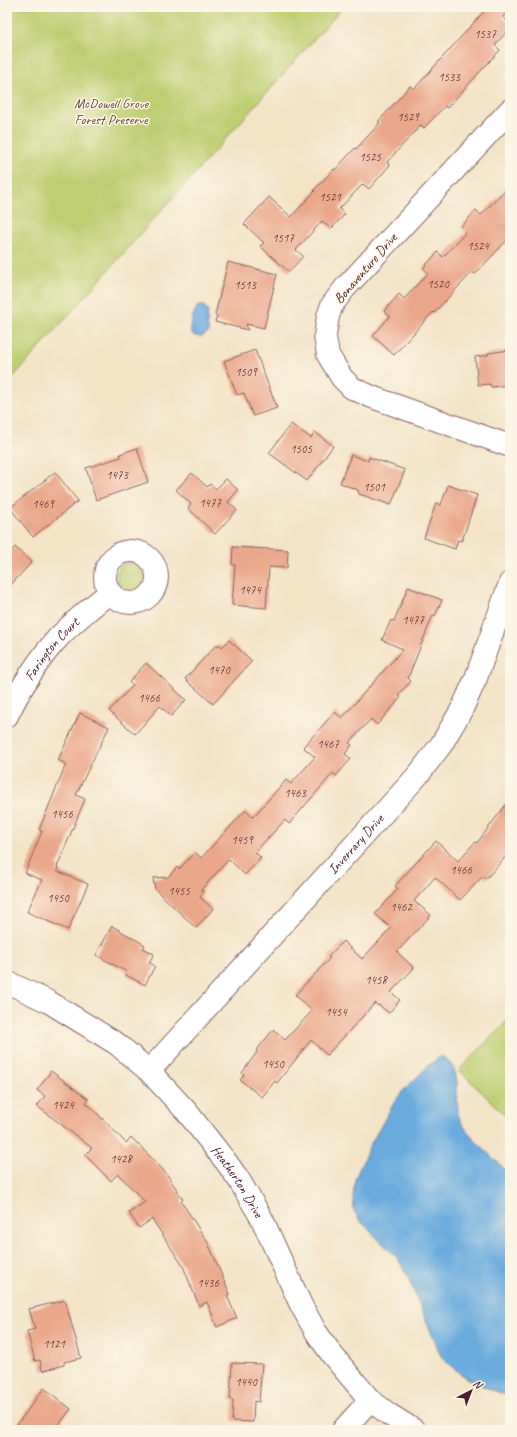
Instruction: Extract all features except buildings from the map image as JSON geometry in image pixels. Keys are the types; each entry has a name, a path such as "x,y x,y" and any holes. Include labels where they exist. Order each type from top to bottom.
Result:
{"street":[{"name":"Bonaventure Drive","path":"510,110 345,288 332,304 324,336 328,355 342,378 352,388 372,397 510,446"},
{"name":"Inverrary Drive","path":"149,1071 418,776 441,745 462,709 473,685 510,583"},
{"name":"Farington Court","path":"7,716 31,674 57,639 83,614 109,593"},
{"name":"Heatherton Drive","path":"7,982 49,1002 117,1044 149,1071 187,1112 231,1168 262,1219 301,1305 316,1332 333,1356 370,1400 414,1430"},
{"path":"343,1430 370,1400"}],"green space":[{"name":"McDowell Grove Forest Preserve","path":"7,7 343,7 7,384"},
{"path":"131,562 141,566 145,576 141,586 131,590 121,586 117,576 121,566"},
{"path":"510,1018 510,1120 459,1070"}],"water":[{"path":"198,306 204,306 208,311 208,333 201,337 195,336 191,333 192,319"},
{"path":"441,1056 448,1061 456,1075 459,1117 462,1123 467,1131 510,1174 510,1396 472,1381 456,1370 441,1356 408,1277 398,1259 360,1221 354,1211 353,1198 355,1179 369,1147 394,1103 402,1092 430,1064"}]}
